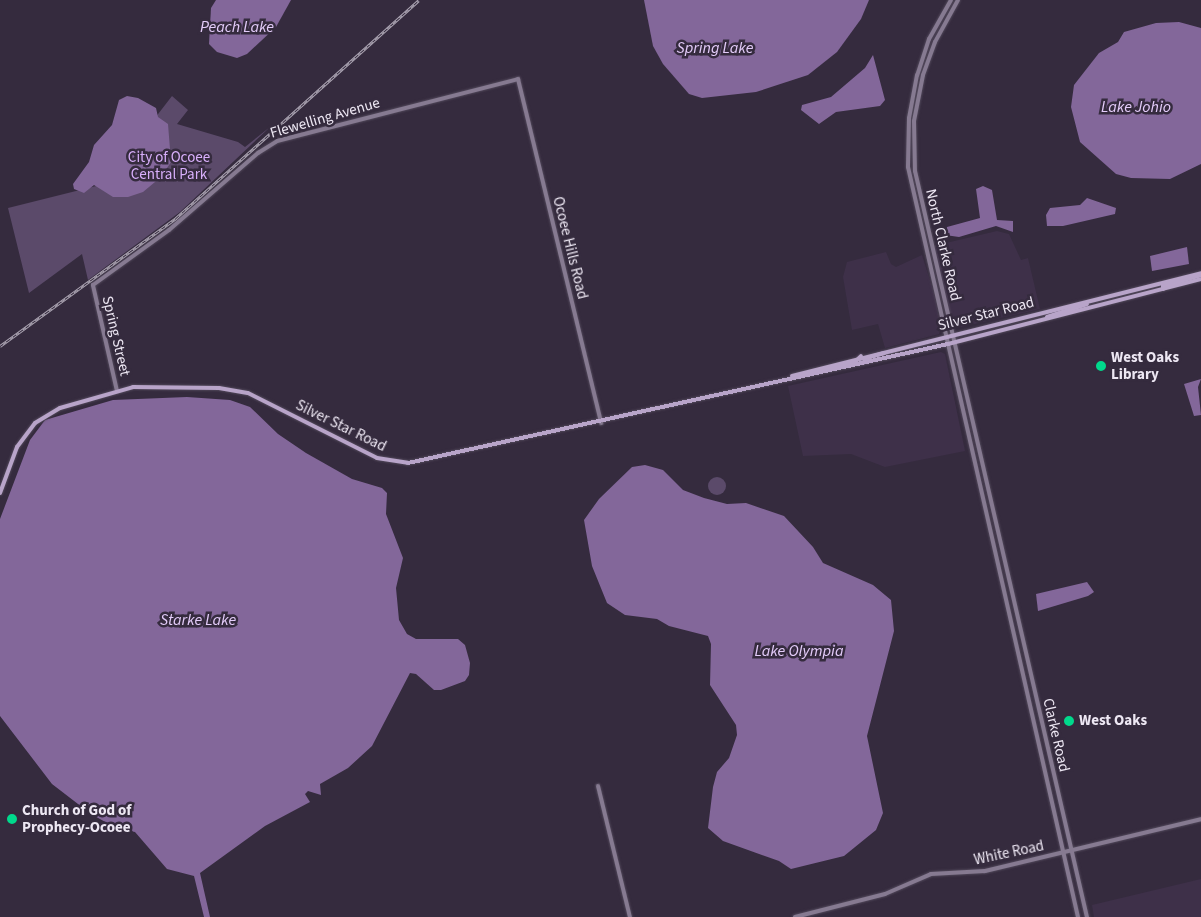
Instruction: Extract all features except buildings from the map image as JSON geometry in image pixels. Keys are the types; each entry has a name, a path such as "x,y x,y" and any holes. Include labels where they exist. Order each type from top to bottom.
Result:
{"main road":[{"name":"Silver Star Road","path":"778,381 861,356 1201,274"},
{"path":"1164,289 1164,286 1201,274"},
{"name":"Silver Star Road","path":"0,493 17,447 35,423 60,408 117,391 144,387 219,388 241,392 260,398 370,455 401,463 601,423 778,381 948,344 1201,279"},
{"path":"1046,318 1053,313 1097,299"},
{"path":"863,363 867,358 897,348"},
{"path":"823,371 856,361 861,356"}],"street":[{"name":"North Clarke Road","path":"951,0 923,56 912,97 908,139 913,196 997,558"},
{"name":"North Clarke Road","path":"958,0 935,42 926,66 918,97 914,138 915,171 1003,558"},
{"name":"Flewelling Avenue","path":"93,285 170,230 267,146 354,120 518,78"},
{"name":"Ocoee Hills Road","path":"518,78 601,423"},
{"name":"Spring Street","path":"93,285 117,391"},
{"path":"964,413 970,412"},
{"path":"997,558 1003,558"},
{"name":"Clarke Road","path":"997,558 1078,917"},
{"name":"Clarke Road","path":"1003,558 1087,917"},
{"path":"1039,739 1045,738"},
{"path":"598,786 630,917"},
{"name":"White Road","path":"795,917 886,894 931,874 985,871 1201,819"}],"shaded area":[{"path":"997,231 1009,234 1021,260 1028,258 1040,309 957,328 950,321 933,246"},
{"path":"886,252 891,264 896,267 922,255 934,293 941,329 939,334 885,348 878,324 852,330 843,277 847,262"},
{"path":"941,352 945,354 965,451 885,467 851,454 803,456 788,386"},
{"path":"1201,879 1201,917 1094,917 1092,905"}],"green space":[{"name":"City of Ocoee Central Park","path":"172,96 188,110 177,124 238,142 245,147 270,127 180,212 88,280 82,254 29,293 8,208 104,184"},
{"path":"717,477 723,480 726,486 723,492 717,495 711,492 708,486 711,480"}],"water":[{"name":"Peach Lake","path":"216,0 291,0 276,27 247,54 237,58 217,52 209,44 211,8"},
{"name":"Spring Lake","path":"644,0 869,0 861,19 837,52 808,75 756,92 702,98 689,94 663,64 653,46"},
{"name":"Lake Johio","path":"1179,22 1201,28 1201,164 1170,179 1131,178 1116,174 1080,142 1071,107 1074,85 1099,53 1118,42 1124,32 1156,23"},
{"path":"873,55 885,100 880,106 836,112 819,124 801,110 802,105 831,97 865,68"},
{"path":"127,96 138,98 156,108 158,117 168,124 171,162 161,177 143,192 128,197 113,197 94,185 84,193 74,189 73,184 89,162 94,145 112,125 119,100"},
{"path":"983,186 992,190 997,220 1013,221 1013,232 996,226 959,237 945,235 947,227 980,218 976,189"},
{"path":"1087,198 1116,208 1115,214 1063,226 1047,226 1046,215 1050,208 1080,205"},
{"path":"1187,247 1189,264 1152,271 1150,256"},
{"path":"1201,379 1198,387 1201,415 1194,416 1184,384"},
{"name":"Starke Lake","path":"187,397 230,400 250,407 278,434 306,453 352,479 382,488 387,493 386,514 403,558 396,588 399,620 407,634 416,639 458,639 465,645 470,663 469,675 465,681 441,690 434,690 416,674 410,673 372,746 348,768 320,784 321,795 308,791 305,794 310,802 265,826 200,873 210,917 204,917 194,876 167,869 135,832 116,828 91,814 52,784 0,716 0,519 30,440 45,420 113,400"},
{"name":"Lake Olympia","path":"645,465 663,470 683,490 704,498 727,504 746,503 784,516 813,547 823,563 873,585 891,600 894,631 867,736 883,813 876,830 844,856 791,869 779,861 723,841 708,828 713,787 717,772 729,758 737,735 736,725 710,685 711,644 708,636 669,626 657,619 625,615 607,603 592,566 584,520 599,499 632,467"},
{"path":"1087,582 1094,592 1088,596 1038,611 1036,594"}],"railway":[{"path":"0,346 176,218 419,0"}],"place":[{"name":"West Oaks Library","path":"1101,366"},
{"name":"West Oaks","path":"1069,721"},
{"name":"Church of God of Prophecy-Ocoee","path":"12,819"}]}
